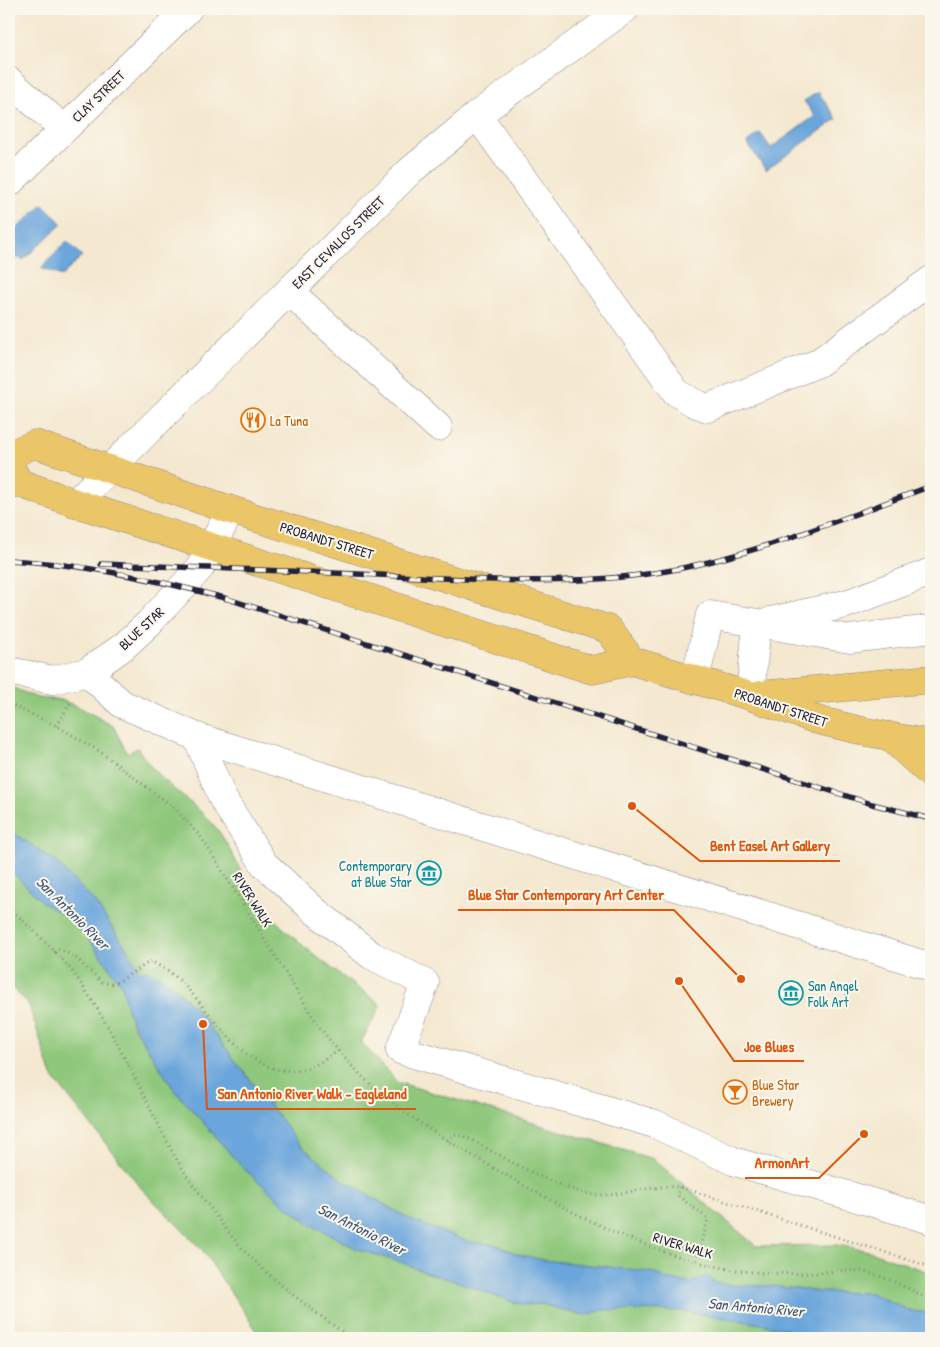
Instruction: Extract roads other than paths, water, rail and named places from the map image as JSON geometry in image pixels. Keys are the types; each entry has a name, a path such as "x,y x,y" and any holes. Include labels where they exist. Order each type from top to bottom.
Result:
{"main road":[{"name":"PROBANDT STREET","path":"9,455 35,444 231,510 608,629 632,661"},
{"name":"PROBANDT STREET","path":"9,464 19,483 75,503 592,670 632,661 750,696 817,720 931,744"},
{"path":"750,696 931,680"},
{"path":"888,736 931,774"}],"street":[{"name":"EAST CEVALLOS STREET","path":"75,503 410,171 477,115 625,9"},
{"name":"CLAY STREET","path":"9,183 179,12"},
{"path":"9,81 64,129"},
{"path":"477,115 676,392 694,403 708,408 818,363 931,280"},
{"path":"289,291 438,427"},
{"name":"BLUE STAR","path":"9,671 53,680 87,672 123,647 148,624 200,568 231,510"},
{"path":"758,624 846,604 931,572"},
{"path":"846,604 850,639"},
{"path":"695,680 710,615 850,639 931,630"},
{"path":"750,696 758,624"},
{"path":"87,672 122,704 197,737 931,967"},
{"path":"197,737 223,799 264,864 315,911 371,955 425,983 400,1050 655,1124 734,1161 931,1220"}],"water":[{"path":"818,92 837,119 766,170 747,143 760,133 771,148 815,116 804,101"},
{"path":"43,204 62,224 23,260 9,254 9,236"},
{"path":"67,241 82,256 62,276 41,268"},
{"name":"San Antonio River","path":"9,830 55,861 94,901 132,956 139,972 149,970 172,985 195,1008 300,1145 343,1180 411,1220 469,1242 494,1244 517,1254 543,1260 636,1270 655,1273 666,1279 690,1283 707,1276 715,1282 729,1285 774,1286 821,1292 871,1293 911,1311 931,1313 931,1338 817,1338 778,1327 683,1311 604,1310 586,1315 542,1304 524,1305 357,1249 309,1223 287,1207 242,1167 173,1088 134,1027 127,1009 122,985 87,937 62,914 44,904 9,869"}],"railway":[{"path":"101,564 530,581 628,576 696,565 764,546 931,486"},
{"path":"9,560 92,569 174,585 228,599 872,804 931,819"}],"place":[{"name":"La Tuna","path":"253,420"},
{"name":"Bent Easel Art Gallery","path":"632,806"},
{"name":"Contemporary at Blue Star","path":"429,873"},
{"name":"Blue Star Contemporary Art Center","path":"741,979"},
{"name":"Joe Blues","path":"679,981"},
{"name":"San Angel Folk Art","path":"791,993"},
{"name":"San Antonio River Walk - Eagleland","path":"203,1024"},
{"name":"Blue Star Brewery","path":"735,1092"},
{"name":"ArmonArt","path":"864,1134"}]}
